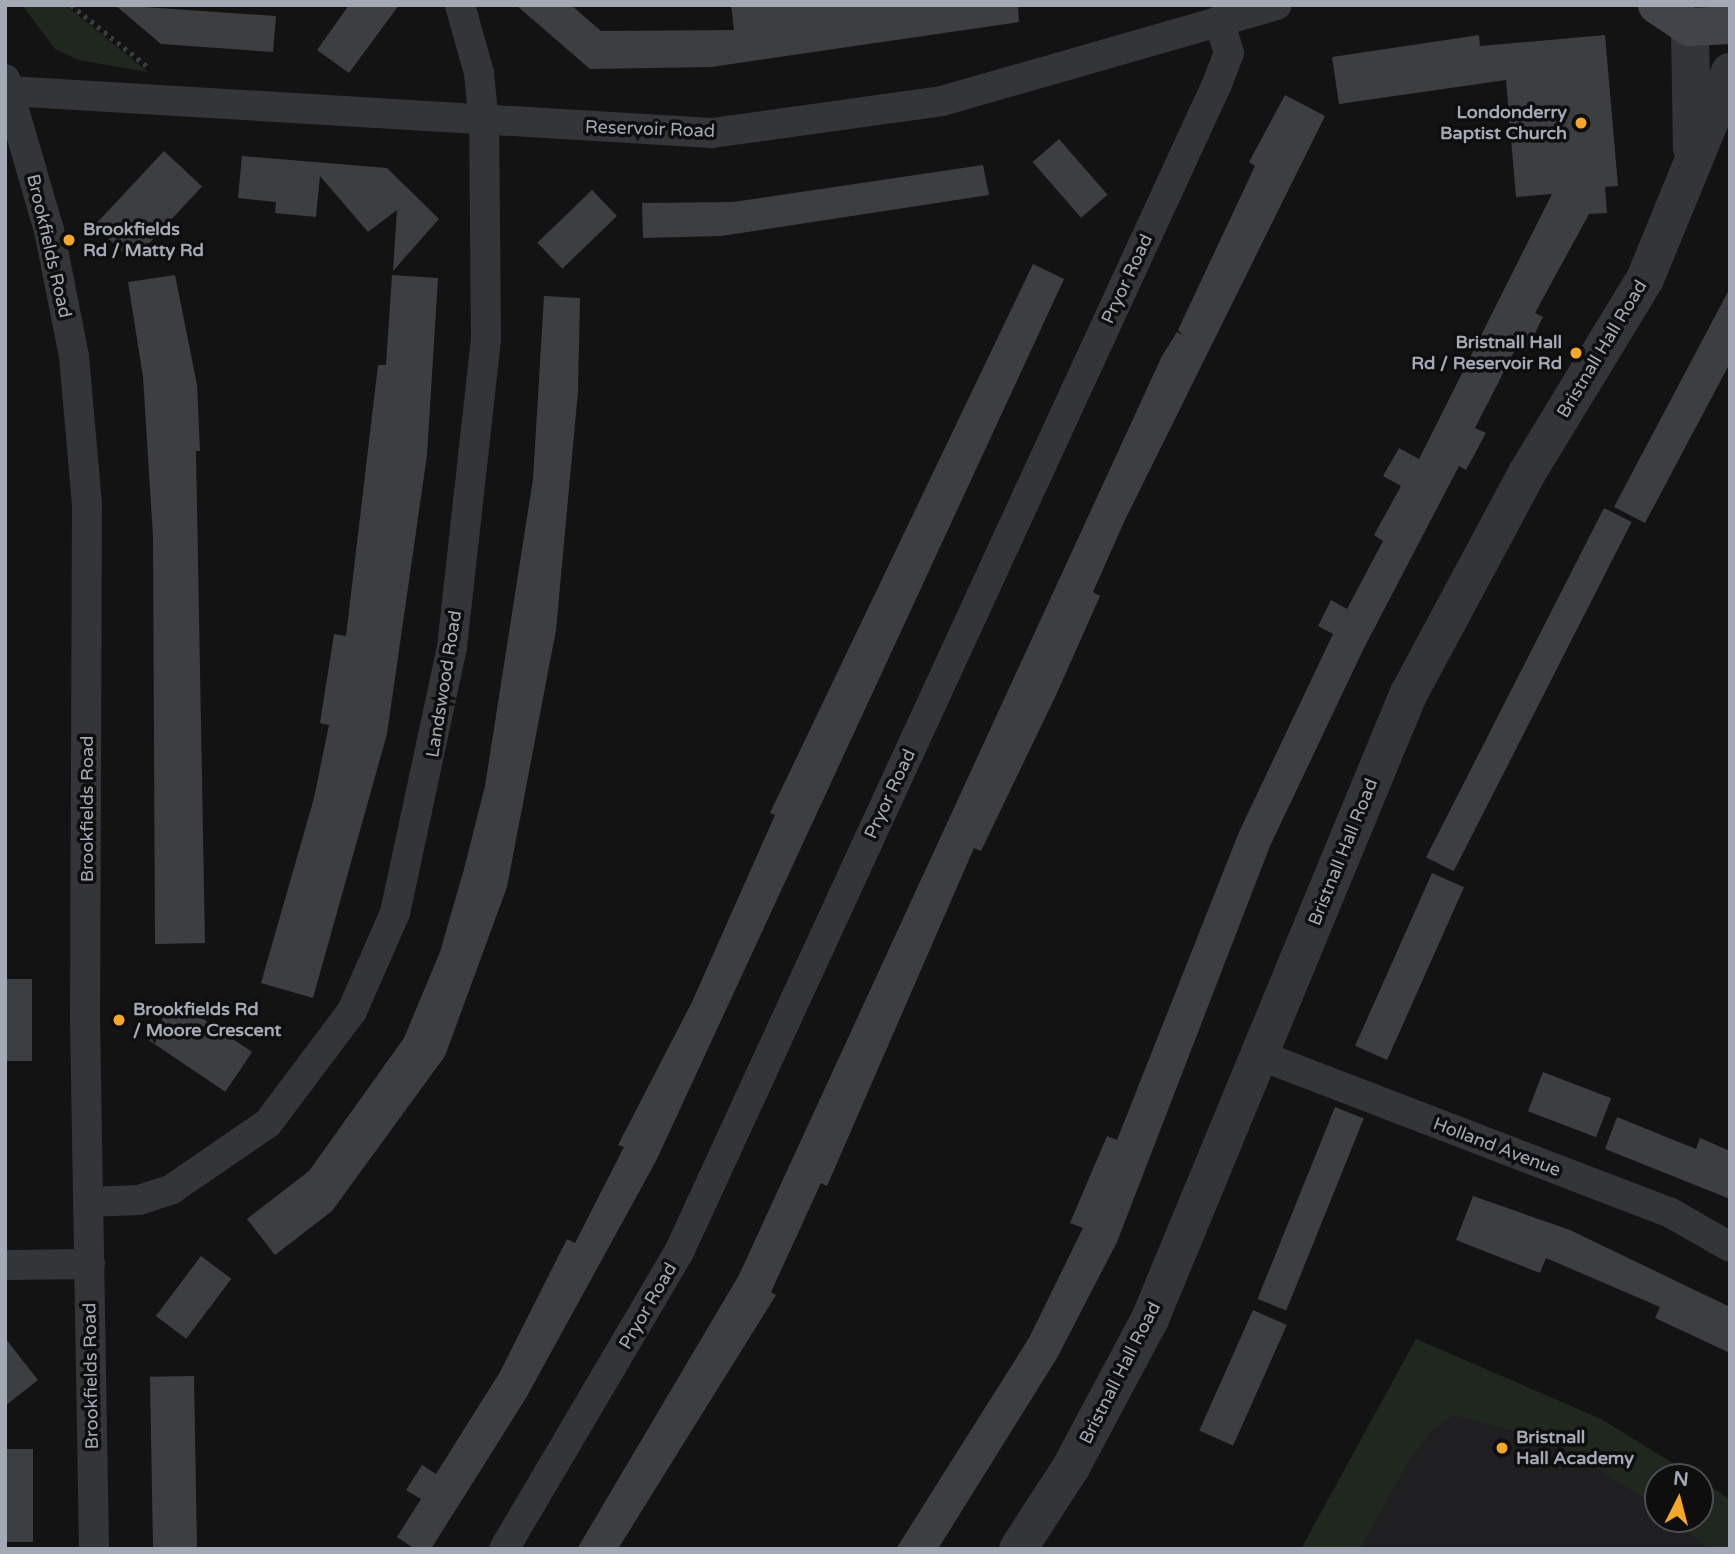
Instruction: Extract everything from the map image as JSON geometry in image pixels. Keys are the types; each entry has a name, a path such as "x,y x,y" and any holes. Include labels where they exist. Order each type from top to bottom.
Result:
{"main road":[{"path":"1657,5 1690,27 1730,25"}],"street":[{"name":"Landswood Road","path":"88,1202 139,1200 172,1189 268,1123 352,1010 391,923 442,708 480,430 488,286 484,123 480,73 460,5"},
{"name":"Reservoir Road","path":"7,85 484,123 712,133 836,119 1024,81 1276,5"},
{"name":"Pryor Road","path":"504,1549 679,1252 1217,84 1229,53 1219,20"},
{"name":"Bristnall Hall Road","path":"1690,27 1692,168"},
{"name":"Bristnall Hall Road","path":"1018,1549 1071,1466 1150,1319 1408,695 1527,473 1645,279 1730,72"},
{"name":"Brookfields Road","path":"7,85 49,230 74,356 87,503 88,1202 94,1549"},
{"name":"Holland Avenue","path":"1259,1055 1669,1212 1730,1247"},
{"path":"5,1265 90,1264"}],"path":[{"path":"71,5 156,73"}],"shaded area":[{"path":"22,5 65,5 148,72 78,60 55,49"},
{"name":"Bristnall Hall Academy","path":"1416,1339 1601,1419 1672,1463 1644,1463 1644,1533 1714,1533 1714,1489 1727,1497 1730,1549 1301,1549"},
{"path":"1416,1339 1601,1419 1672,1463 1644,1463 1644,1498 1553,1441 1453,1415 1431,1431 1407,1464 1360,1549 1301,1549"},
{"path":"1714,1489 1730,1500 1730,1549 1709,1549 1690,1533 1714,1533"}],"building":[{"path":"115,5 276,16 273,52 161,44"},
{"path":"349,5 399,5 349,73 317,50"},
{"path":"516,5 571,5 601,31 734,30 731,5 1018,5 1019,22 711,67 590,69"},
{"path":"1479,35 1480,46 1605,35 1618,186 1605,187 1607,213 1589,214 1535,313 1543,317 1526,351 1517,346 1475,428 1486,433 1466,470 1459,466 1363,650 1270,846 1117,1242 1057,1358 938,1549 896,1549 1029,1338 1083,1228 1070,1223 1107,1136 1117,1140 1239,832 1333,634 1318,626 1331,600 1347,609 1383,541 1374,535 1401,486 1383,476 1399,448 1419,459 1552,194 1516,197 1506,80 1339,104 1332,57"},
{"path":"1285,95 1325,116 1124,522 1093,592 1100,596 1057,693 981,851 974,848 827,1186 821,1183 771,1292 776,1295 618,1549 577,1549 739,1275 1162,356 1177,332 1183,335 1178,330 1255,166 1249,162"},
{"path":"1059,139 1108,195 1081,218 1033,162"},
{"path":"164,151 202,186 132,261 94,226"},
{"path":"242,156 387,168 439,219 393,271 397,210 368,232 320,176 316,217 275,213 276,202 238,198"},
{"path":"983,165 989,195 721,236 643,238 642,203 733,202"},
{"path":"592,190 617,216 562,269 537,243"},
{"path":"1033,264 1064,279 656,1161 526,1398 431,1549 415,1549 397,1537 421,1499 406,1490 422,1465 436,1474 500,1372 567,1239 575,1243 624,1147 618,1145 692,1002 775,815 770,813"},
{"path":"175,275 197,385 200,451 196,451 205,943 155,944 153,537 143,377 128,282"},
{"path":"392,275 438,278 427,455 387,734 313,998 261,983 314,798 329,725 320,723 334,634 346,636 378,365 386,365"},
{"path":"1730,288 1730,363 1645,523 1614,507"},
{"path":"544,296 580,298 578,391 556,630 507,887 445,1056 332,1211 275,1255 247,1219 309,1171 404,1038 440,952 464,869 485,786 533,479"},
{"path":"1604,508 1632,522 1454,871 1426,857"},
{"path":"1432,873 1464,887 1387,1060 1355,1046"},
{"path":"5,979 32,979 32,1061 5,1061"},
{"path":"175,1000 252,1052 225,1092 148,1040"},
{"path":"1543,1072 1611,1098 1596,1137 1528,1111"},
{"path":"1335,1107 1364,1119 1286,1311 1257,1299"},
{"path":"1617,1117 1696,1149 1700,1138 1730,1151 1730,1199 1605,1149"},
{"path":"1473,1196 1570,1230 1730,1307 1730,1353 1655,1318 1660,1307 1546,1258 1540,1273 1456,1240"},
{"path":"201,1256 231,1279 186,1339 156,1316"},
{"path":"1253,1310 1287,1325 1233,1446 1199,1431"},
{"path":"5,1338 38,1380 5,1406"},
{"path":"194,1376 197,1549 153,1549 150,1377"},
{"path":"5,1449 33,1449 33,1542 5,1542"}],"place":[{"name":"Londonderry Baptist Church","path":"1581,123"},
{"name":"Brookfields Rd / Matty Rd","path":"69,240"},
{"name":"Bristnall Hall Rd / Reservoir Rd","path":"1576,353"},
{"name":"Brookfields Rd / Moore Crescent","path":"119,1020"},
{"name":"Bristnall Hall Academy","path":"1502,1448"}]}
